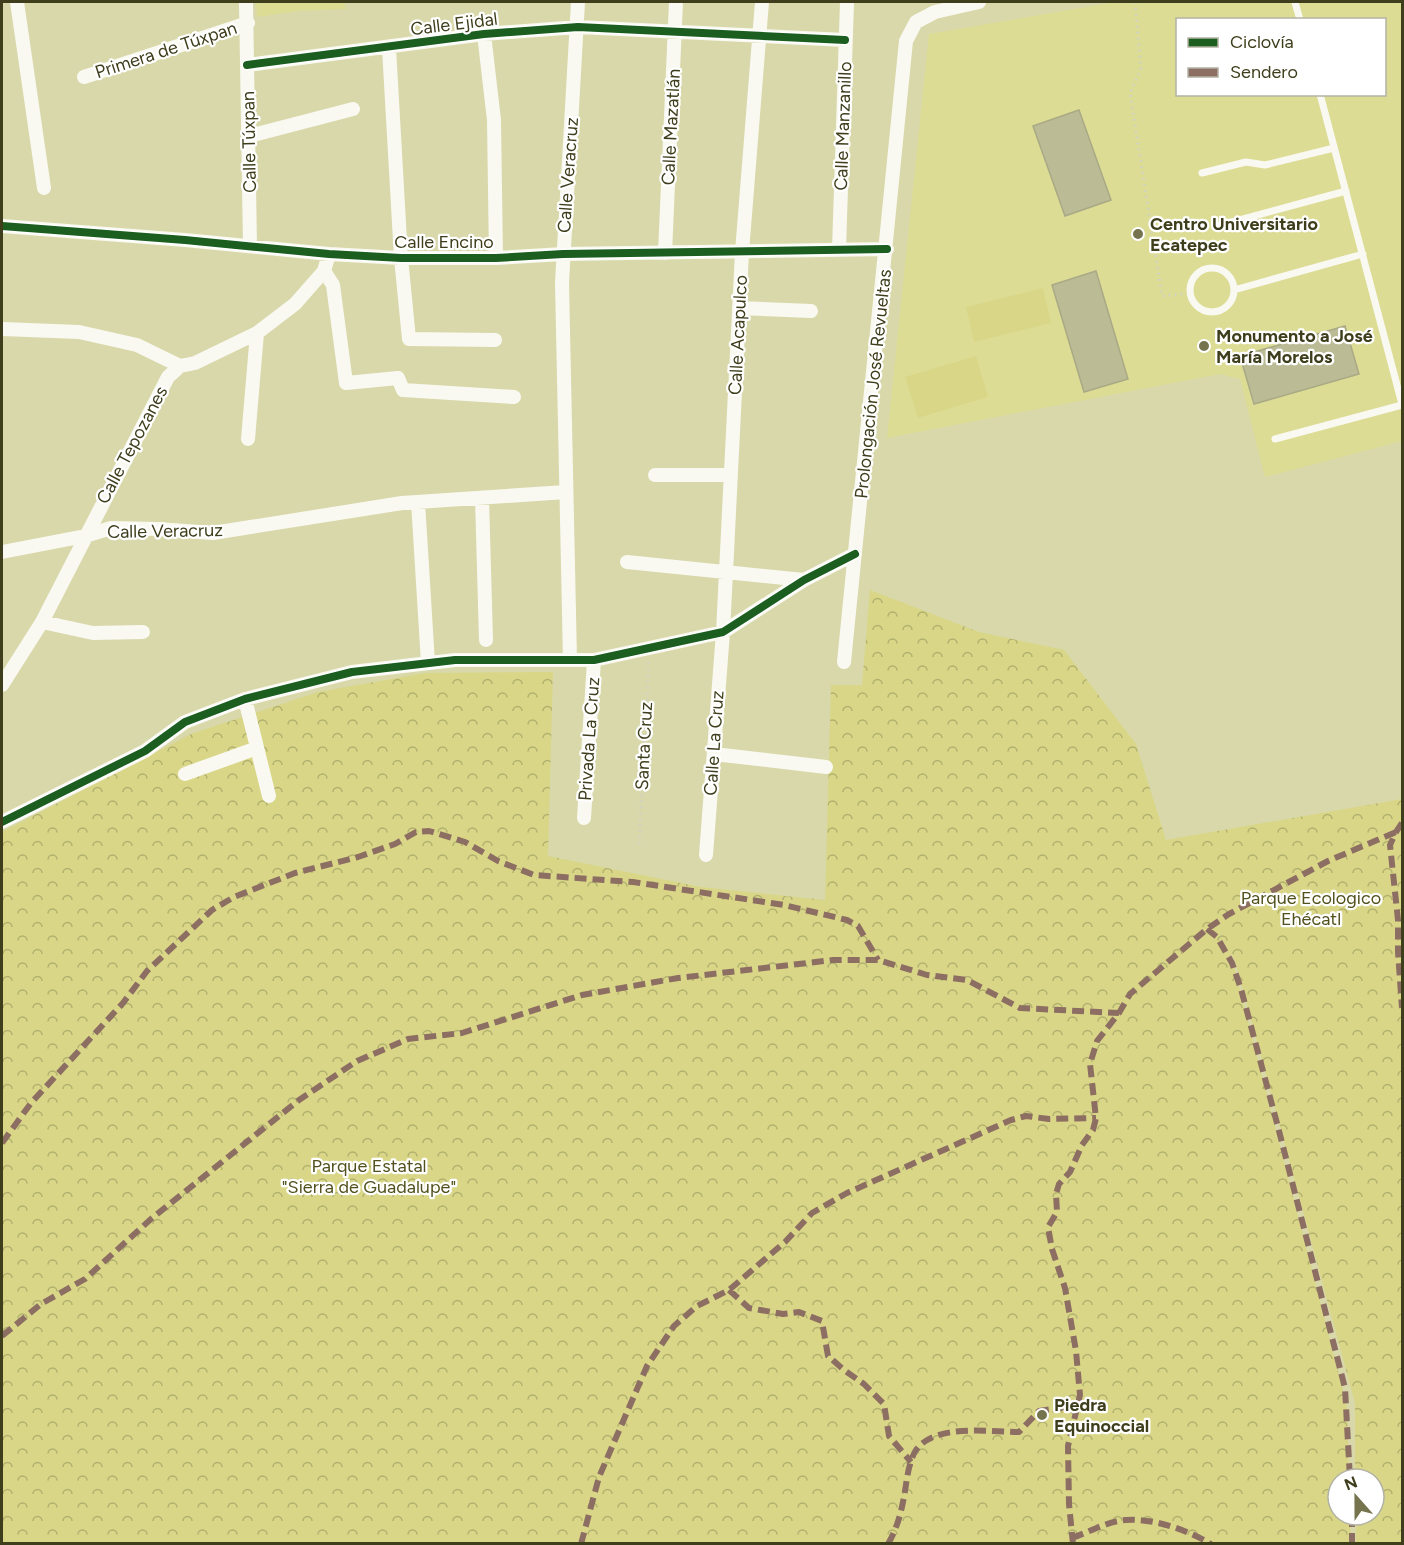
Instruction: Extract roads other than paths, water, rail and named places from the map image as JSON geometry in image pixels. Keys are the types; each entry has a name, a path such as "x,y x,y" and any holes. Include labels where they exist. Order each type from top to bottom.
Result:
{"street":[{"path":"17,2 44,188"},
{"name":"Calle Túxpan","path":"246,2 250,246"},
{"name":"Calle Veracruz","path":"570,660 562,283 578,2"},
{"name":"Calle Mazatlán","path":"666,253 676,2"},
{"name":"Calle Acapulco","path":"723,632 742,252 762,2"},
{"name":"Calle Manzanillo","path":"839,250 847,2"},
{"path":"936,7 979,2"},
{"name":"Prolongación José Revueltas","path":"844,662 906,41 916,22 936,7"},
{"name":"Primera de Túxpan","path":"84,77 248,23"},
{"name":"Calle Ejidal","path":"248,65 484,34 578,27 845,40"},
{"path":"484,34 494,120 496,258"},
{"path":"388,48 401,258 409,339 495,340"},
{"path":"249,136 353,109"},
{"name":"Calle Encino","path":"2,226 401,258 887,249"},
{"path":"2,329 79,332 137,345 180,366 195,363 257,333 295,304 324,271 329,254"},
{"path":"324,271 333,285 346,383 398,378 404,390 514,397"},
{"path":"739,308 811,311"},
{"path":"248,439 257,333"},
{"name":"Calle Tepozanes","path":"2,685 42,622 168,377 180,366"},
{"path":"655,475 731,475"},
{"name":"Calle Veracruz","path":"3,555 111,528 213,533 418,502 566,492"},
{"path":"482,498 486,640"},
{"path":"418,502 428,663"},
{"path":"2,822 145,751 185,722 245,699 352,672 455,660 594,660 723,632 804,580 855,554"},
{"path":"627,562 804,580"},
{"path":"42,622 93,633 143,632"},
{"name":"Calle La Cruz","path":"706,855 723,632"},
{"name":"Privada La Cruz","path":"584,818 594,660"},
{"path":"245,699 269,796"},
{"path":"185,774 257,748"},
{"path":"714,754 826,767"}],"lane":[{"path":"1295,2 1299,18"},
{"path":"1275,439 1402,404 1321,96"},
{"path":"1202,174 1246,162 1265,165 1334,148"},
{"path":"1217,226 1346,191"},
{"path":"1234,290 1363,254"},
{"path":"1206,268 1222,269 1231,278 1234,290 1229,303 1217,311 1203,310 1194,304 1190,293 1192,280 1206,268"}],"place":[{"name":"Centro Universitario Ecatepec","path":"1138,234"},
{"name":"Monumento a José María Morelos","path":"1204,346"},
{"name":"Piedra Equinoccial","path":"1042,1415"}],"park label":[{"name":"Parque Ecologico Ehécatl","path":"1311,908"},
{"name":"Parque Estatal \"Sierra de Guadalupe\"","path":"369,1176"}]}
